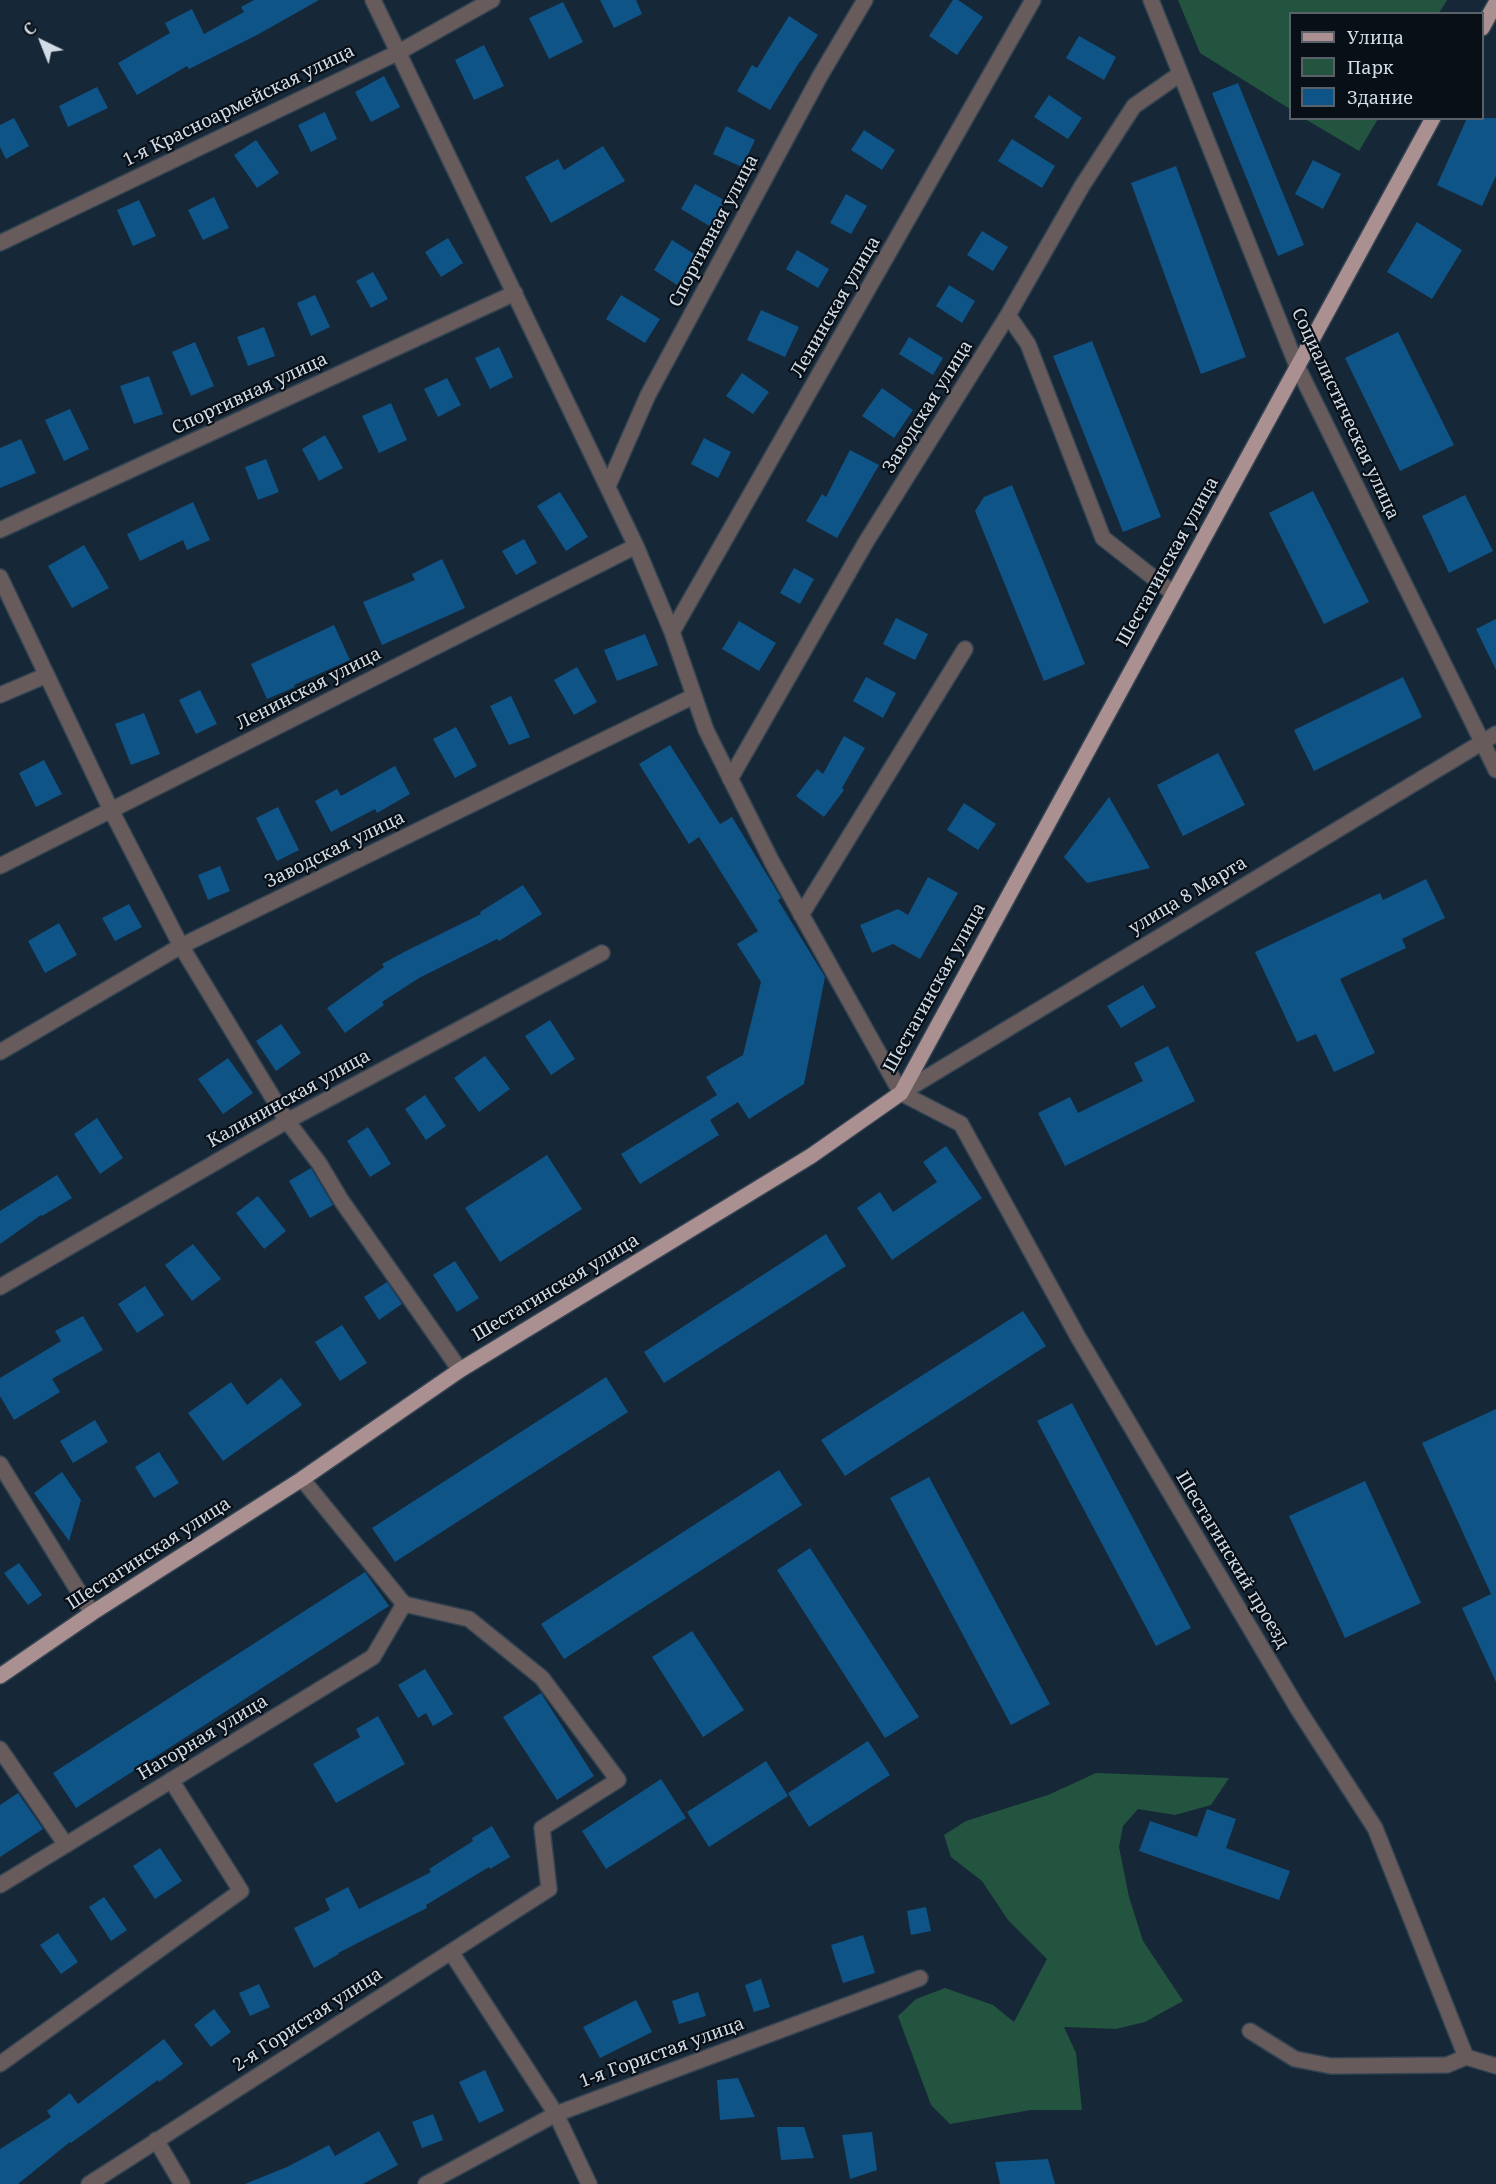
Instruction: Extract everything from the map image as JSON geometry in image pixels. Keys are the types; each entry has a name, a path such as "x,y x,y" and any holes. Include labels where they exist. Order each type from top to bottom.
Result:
{"main road":[{"path":"1484,24 1496,3"},
{"name":"Шестагинская улица","path":"0,1676 92,1613 302,1479 460,1370 811,1156 901,1093 1432,120"}],"street":[{"path":"373,0 636,546 672,632 706,730 801,915 901,1093"},
{"name":"1-я Красноармейская улица","path":"0,243 399,52 492,0"},
{"name":"Спортивная улица","path":"608,486 648,395 820,76 865,0"},
{"name":"Ленинская улица","path":"672,632 1033,0"},
{"name":"Социалистическая улица","path":"1150,0 1297,366 1496,770"},
{"name":"Заводская улица","path":"730,778 866,543 1008,315 1082,186 1134,106 1180,74"},
{"name":"Спортивная улица","path":"0,530 515,293"},
{"path":"1008,315 1028,344 1103,538 1173,593"},
{"name":"Ленинская улица","path":"0,866 636,546"},
{"path":"0,577 111,810 181,946 287,1121 319,1163 341,1200 460,1370"},
{"path":"801,915 965,649"},
{"path":"0,695 47,675"},
{"name":"Заводская улица","path":"0,1052 181,946 694,696"},
{"name":"улица 8 Марта","path":"901,1093 1496,734"},
{"name":"Калининская улица","path":"0,1287 287,1121 602,953"},
{"name":"Шестагинский проезд","path":"901,1093 961,1124 1077,1337 1298,1709 1374,1828 1466,2057"},
{"path":"2,1470 92,1613"},
{"path":"302,1479 404,1604"},
{"name":"Нагорная улица","path":"0,1885 373,1657 404,1604"},
{"name":"2-я Гористая улица","path":"89,2184 549,1889 542,1828 618,1780 542,1678 469,1619 404,1604"},
{"path":"0,1749 66,1845"},
{"path":"0,2064 241,1891 171,1780"},
{"path":"451,1952 556,2114 590,2184"},
{"name":"1-я Гористая улица","path":"426,2184 556,2114 920,1978"},
{"path":"1250,2031 1295,2059 1331,2066 1448,2065 1466,2057 1496,2066"},
{"path":"156,2140 182,2184"}],"green space":[{"path":"1178,0 1447,0 1440,12 1289,12 1289,108 1200,53"},
{"path":"1307,120 1377,120 1359,151"},
{"path":"1096,1773 1229,1778 1211,1805 1175,1815 1138,1809 1123,1826 1119,1847 1129,1897 1143,1941 1183,2001 1145,2022 1116,2029 1064,2027 1076,2053 1082,2110 1031,2110 950,2124 931,2105 898,2016 916,1999 945,1988 993,2005 1014,2022 1047,1959 1008,1920 982,1881 951,1857 944,1835 966,1821 1048,1795"}],"building":[{"path":"254,0 319,0 257,35 189,69 187,66 137,95 118,63 170,33 165,23 192,9 204,34 244,12 241,7"},
{"path":"600,0 636,0 642,14 614,28"},
{"path":"953,0 958,0 983,17 957,55 929,36"},
{"path":"563,2 583,42 549,59 529,18"},
{"path":"789,16 818,35 770,110 737,91 752,65 757,68"},
{"path":"1079,36 1116,57 1104,80 1066,58"},
{"path":"484,45 504,86 474,100 455,60"},
{"path":"384,76 400,107 371,122 355,92"},
{"path":"1238,83 1304,245 1278,256 1212,93"},
{"path":"97,87 108,108 68,127 59,106"},
{"path":"1049,95 1082,118 1068,139 1034,117"},
{"path":"325,112 337,139 311,152 298,125"},
{"path":"14,118 29,146 6,159 0,147 0,125"},
{"path":"1496,118 1496,176 1482,206 1437,185 1466,120"},
{"path":"726,126 755,140 742,167 713,154"},
{"path":"864,130 895,150 882,170 851,150"},
{"path":"1012,139 1055,166 1042,188 998,161"},
{"path":"256,140 279,173 257,188 234,155"},
{"path":"603,146 625,181 551,223 525,177 558,159 564,170"},
{"path":"1313,160 1341,174 1323,209 1295,194"},
{"path":"1176,166 1246,357 1201,374 1131,183"},
{"path":"695,184 726,201 711,227 681,209"},
{"path":"846,194 867,206 851,234 830,223"},
{"path":"214,197 229,228 203,240 188,210"},
{"path":"139,200 156,236 133,246 117,210"},
{"path":"1417,222 1462,250 1432,299 1387,272"},
{"path":"982,231 1008,247 993,271 967,255"},
{"path":"448,238 463,263 441,277 425,252"},
{"path":"672,240 696,255 677,285 654,270"},
{"path":"797,250 829,269 818,288 786,269"},
{"path":"373,272 388,299 371,308 356,281"},
{"path":"949,285 975,301 962,323 936,306"},
{"path":"315,295 330,327 311,336 297,303"},
{"path":"621,295 660,319 645,343 606,319"},
{"path":"761,310 799,327 785,357 747,340"},
{"path":"264,327 275,356 248,366 237,337"},
{"path":"1398,332 1454,445 1400,471 1345,358"},
{"path":"909,337 943,358 933,375 899,354"},
{"path":"1092,341 1161,517 1123,532 1053,356"},
{"path":"195,342 214,386 191,396 172,352"},
{"path":"499,347 513,377 490,389 475,358"},
{"path":"742,373 769,392 753,414 726,396"},
{"path":"149,376 163,414 134,424 120,386"},
{"path":"447,378 461,405 438,417 424,389"},
{"path":"882,388 913,410 894,438 862,416"},
{"path":"391,403 407,440 379,453 362,416"},
{"path":"70,409 89,449 64,461 45,420"},
{"path":"325,435 343,468 319,481 302,449"},
{"path":"704,438 731,452 718,478 691,464"},
{"path":"21,439 36,473 0,488 0,448"},
{"path":"850,450 879,465 837,538 806,521 822,494 826,497"},
{"path":"266,459 279,492 258,500 245,467"},
{"path":"1012,485 1085,664 1044,681 975,511 984,497"},
{"path":"1313,491 1369,602 1324,624 1269,513"},
{"path":"560,492 588,537 566,551 537,506"},
{"path":"1465,495 1493,551 1449,573 1422,516"},
{"path":"193,502 210,540 187,550 183,540 140,561 127,534"},
{"path":"524,539 537,563 516,575 502,551"},
{"path":"84,545 109,588 72,608 48,566"},
{"path":"442,559 465,608 382,645 363,602 415,580 412,574"},
{"path":"794,568 814,579 800,604 780,593"},
{"path":"896,618 928,634 915,660 883,644"},
{"path":"1496,619 1496,670 1476,629"},
{"path":"739,621 776,643 759,671 722,649"},
{"path":"334,625 350,660 267,699 251,664"},
{"path":"645,634 658,665 617,681 604,650"},
{"path":"577,667 597,702 574,715 554,680"},
{"path":"866,677 896,693 883,718 853,701"},
{"path":"1403,677 1422,717 1314,771 1294,730"},
{"path":"200,690 217,724 196,734 179,700"},
{"path":"511,696 530,737 509,745 490,706"},
{"path":"144,713 160,754 131,765 115,724"},
{"path":"456,727 477,766 455,778 433,739"},
{"path":"844,736 865,748 842,788 844,790 824,817 796,796 817,769 823,774"},
{"path":"670,745 720,824 732,817 781,898 778,900 825,977 804,1084 749,1119 738,1102 710,1120 719,1135 640,1184 621,1154 717,1095 706,1077 743,1055 761,982 737,944 758,931 699,837 689,844 639,764"},
{"path":"1218,753 1245,805 1183,836 1157,785"},
{"path":"44,760 62,794 36,807 19,773"},
{"path":"395,766 410,794 377,813 375,809 331,832 315,801 337,789 341,796"},
{"path":"1109,797 1150,868 1087,883 1064,857"},
{"path":"964,803 996,824 978,850 947,830"},
{"path":"278,807 299,850 277,861 256,818"},
{"path":"220,866 230,891 208,900 198,875"},
{"path":"928,877 958,893 920,959 893,944 872,953 860,925 898,909 908,915"},
{"path":"1426,879 1445,918 1402,939 1406,948 1340,979 1375,1053 1334,1072 1316,1034 1297,1042 1255,952 1380,893 1383,900"},
{"path":"523,885 542,914 499,941 497,939 419,978 382,1002 384,1005 345,1033 327,1008 384,967 382,964 481,914 480,912"},
{"path":"129,904 142,927 115,941 102,918"},
{"path":"59,923 77,955 45,973 28,941"},
{"path":"1143,985 1156,1007 1121,1028 1107,1006"},
{"path":"550,1020 575,1059 551,1075 525,1036"},
{"path":"281,1024 301,1053 276,1071 256,1041"},
{"path":"1168,1046 1195,1101 1065,1166 1038,1113 1070,1097 1078,1113 1143,1081 1134,1063"},
{"path":"485,1056 510,1089 479,1112 454,1078"},
{"path":"228,1058 253,1093 223,1114 198,1079"},
{"path":"425,1095 446,1126 426,1140 405,1109"},
{"path":"97,1118 123,1158 100,1174 74,1134"},
{"path":"368,1127 391,1164 370,1177 347,1141"},
{"path":"946,1146 982,1198 892,1260 857,1208 880,1192 893,1212 937,1182 923,1162"},
{"path":"547,1155 582,1209 500,1262 465,1208"},
{"path":"311,1168 333,1205 310,1218 289,1181"},
{"path":"57,1175 72,1198 41,1215 0,1244 0,1211"},
{"path":"258,1196 286,1231 264,1249 236,1213"},
{"path":"826,1234 846,1266 664,1383 644,1352"},
{"path":"193,1244 221,1279 192,1301 165,1265"},
{"path":"455,1261 479,1298 457,1312 433,1275"},
{"path":"387,1282 402,1304 379,1320 364,1297"},
{"path":"145,1286 164,1315 137,1333 118,1304"},
{"path":"1023,1311 1046,1346 845,1476 821,1440"},
{"path":"83,1316 103,1350 52,1379 60,1392 14,1420 0,1396 0,1378 61,1341 55,1331"},
{"path":"342,1325 367,1363 340,1381 315,1342"},
{"path":"606,1377 628,1412 395,1562 372,1528"},
{"path":"281,1378 302,1405 223,1461 188,1413 231,1382 247,1405"},
{"path":"1072,1403 1191,1628 1156,1646 1037,1421"},
{"path":"1496,1409 1496,1682 1462,1608 1491,1594 1422,1443"},
{"path":"95,1420 108,1442 73,1463 60,1441"},
{"path":"159,1452 179,1483 154,1498 135,1467"},
{"path":"779,1470 802,1505 564,1659 541,1624"},
{"path":"62,1472 81,1500 69,1541 34,1493"},
{"path":"929,1477 1050,1704 1011,1725 890,1498"},
{"path":"1365,1481 1421,1603 1345,1638 1289,1516"},
{"path":"810,1548 919,1717 885,1738 777,1570"},
{"path":"19,1563 42,1595 28,1605 4,1573"},
{"path":"365,1572 389,1606 76,1808 53,1773"},
{"path":"692,1631 744,1710 703,1737 652,1657"},
{"path":"425,1669 453,1714 433,1726 426,1713 418,1718 398,1685"},
{"path":"541,1693 594,1776 557,1800 503,1717"},
{"path":"378,1716 405,1764 336,1803 313,1764 360,1737 356,1729"},
{"path":"868,1741 890,1775 809,1827 788,1793"},
{"path":"766,1761 788,1796 709,1847 687,1812"},
{"path":"661,1779 686,1818 606,1869 582,1831"},
{"path":"18,1793 43,1829 0,1857 0,1805"},
{"path":"1207,1809 1236,1819 1226,1848 1290,1871 1279,1900 1139,1851 1150,1821 1197,1837"},
{"path":"492,1826 510,1857 426,1905 427,1908 338,1953 314,1968 294,1928 330,1910 325,1899 348,1887 359,1909 431,1872 429,1869"},
{"path":"160,1848 182,1881 155,1899 133,1866"},
{"path":"104,1897 127,1930 111,1941 89,1907"},
{"path":"926,1907 931,1931 911,1935 907,1911"},
{"path":"58,1933 78,1962 61,1974 40,1945"},
{"path":"863,1935 875,1973 843,1983 831,1945"},
{"path":"761,1979 770,2007 754,2012 745,1985"},
{"path":"259,1984 270,2007 250,2016 239,1993"},
{"path":"698,1992 706,2016 679,2024 672,2001"},
{"path":"636,2000 652,2032 600,2058 583,2027"},
{"path":"214,2009 231,2032 211,2047 194,2025"},
{"path":"164,2039 183,2064 70,2142 18,2184 0,2184 0,2149 51,2117 47,2111 70,2093 78,2104"},
{"path":"485,2070 504,2111 479,2123 459,2082"},
{"path":"738,2078 755,2117 720,2120 717,2080"},
{"path":"433,2114 443,2140 422,2148 412,2122"},
{"path":"777,2127 804,2127 814,2158 781,2160"},
{"path":"379,2131 398,2165 363,2184 245,2184 287,2167 329,2145 335,2156"},
{"path":"872,2132 877,2170 850,2179 842,2135"},
{"path":"1048,2159 1055,2184 1000,2184 995,2162"}]}
